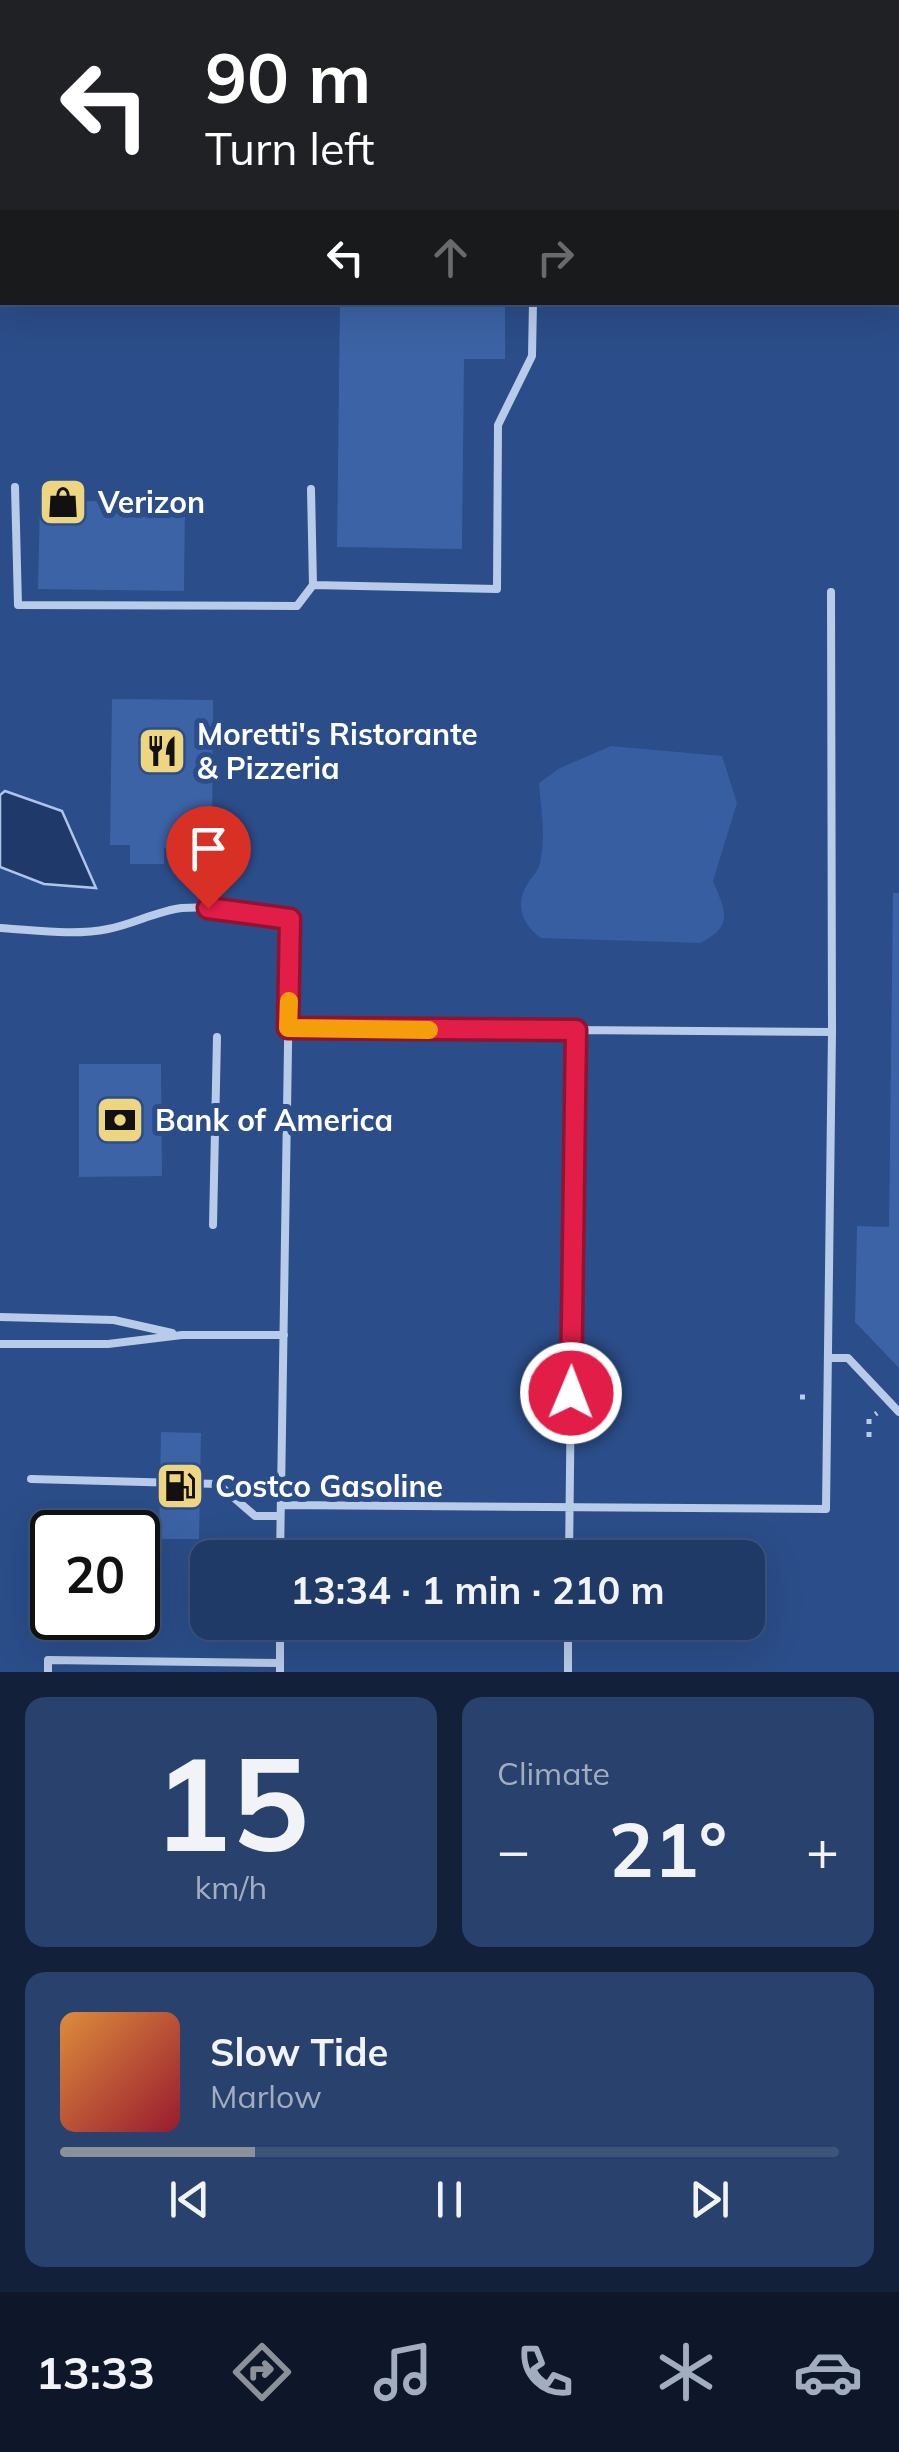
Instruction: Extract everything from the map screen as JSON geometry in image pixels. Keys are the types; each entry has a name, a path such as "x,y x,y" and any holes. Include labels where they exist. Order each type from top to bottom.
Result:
{"lane":[{"path":"313,585 497,589 498,425 532,356 533,305"},
{"path":"15,487 18,605 297,606 313,585 311,489"},
{"path":"281,1505 826,1509 832,1032 830,592"},
{"path":"0,928 106,930 183,908 290,919 280,1540"},
{"path":"288,1028 832,1032"},
{"path":"569,1540 576,1030"},
{"path":"213,1226 218,1037"},
{"path":"0,1317 114,1320 182,1335"},
{"path":"0,1344 108,1344 182,1335 284,1335"},
{"path":"828,1358 848,1358 899,1412"},
{"path":"32,1479 218,1484 254,1516 280,1516"},
{"path":"48,1672 48,1660 280,1667 280,1640"},
{"path":"568,1640 568,1672"}],"path":[{"path":"800,1397 812,1397"},
{"path":"869,1437 869,1420 879,1410"}],"shaded area":[{"path":"611,746 722,756 737,803 713,881 724,917 718,930 700,943 541,938 522,914 521,899 542,853 539,783 560,768"},
{"path":"5,791 62,811 96,888 44,884 0,867 0,795"}],"building":[{"path":"340,305 505,305 505,359 464,359 462,549 337,547"},
{"path":"40,500 185,503 184,591 38,589"},
{"name":"Moretti's Ristorante & Pizzeria","path":"112,699 213,700 212,849 164,848 164,864 130,864 130,845 110,845"},
{"path":"893,893 899,893 899,1368 855,1322 857,1226 889,1227"},
{"name":"Bank of America","path":"79,1064 161,1064 162,1176 79,1177"},
{"name":"Costco Gasoline","path":"161,1432 201,1433 199,1539 160,1539"}],"slow traffic":[{"path":"289,1001 288,1028 429,1030"}],"place":[{"name":"Verizon","path":"63,502"},
{"name":"Moretti's Ristorante & Pizzeria","path":"162,751"},
{"name":"Bank of America","path":"120,1120"},
{"name":"Costco Gasoline","path":"180,1486"}],"route":[{"path":"208,908 290,919 288,1028 576,1030 571,1393"}]}
